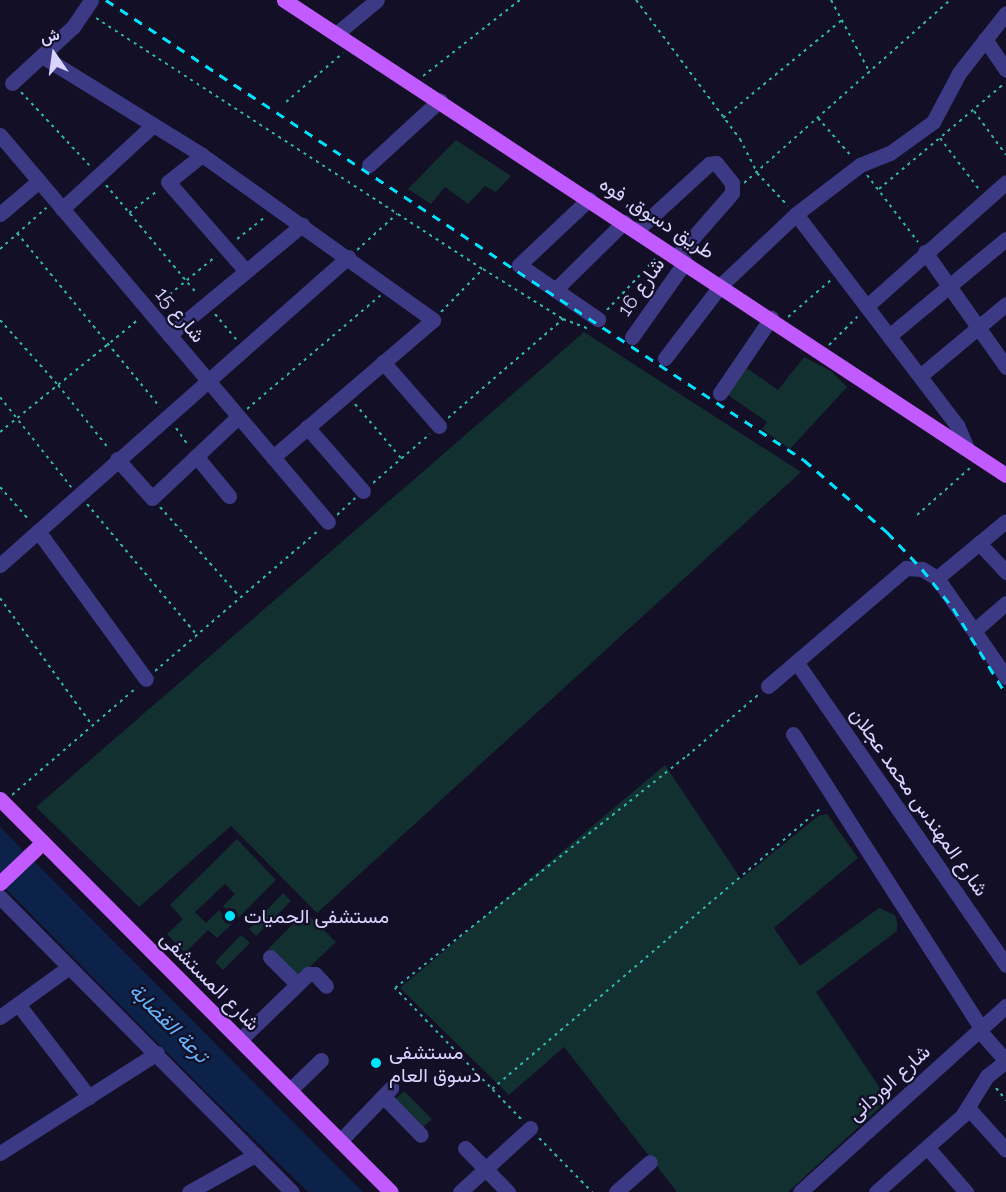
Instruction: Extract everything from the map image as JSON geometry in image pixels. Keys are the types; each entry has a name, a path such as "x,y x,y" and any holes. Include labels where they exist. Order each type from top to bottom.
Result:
{"main road":[{"name":"طريق دسوق, فوه","path":"284,0 776,321 1006,475"},
{"name":"شارع المستشفى","path":"1,801 39,846 240,1040 391,1192"},
{"path":"0,883 39,846"}],"street":[{"path":"336,34 377,0"},
{"path":"7,83 42,56 76,24 88,5"},
{"path":"665,358 720,285 796,214 860,165 890,153 933,122 954,81 1006,13"},
{"path":"985,39 1006,70"},
{"path":"42,56 202,155 348,257 433,320 273,457"},
{"path":"369,165 440,100"},
{"path":"59,205 153,125"},
{"name":"شارع 15","path":"0,135 328,522"},
{"path":"202,155 168,182 246,271"},
{"path":"555,290 631,226 712,163 732,183 732,193"},
{"path":"0,214 39,182"},
{"path":"867,306 1006,182"},
{"name":"شارع 16","path":"632,337 676,256 732,193"},
{"path":"589,199 519,266 598,319"},
{"path":"796,214 957,425 967,448"},
{"path":"169,335 302,225"},
{"path":"889,336 1006,239"},
{"path":"925,252 1006,367"},
{"path":"0,565 76,494 348,257"},
{"path":"920,376 1006,304"},
{"path":"720,393 776,321"},
{"path":"383,362 438,426"},
{"path":"117,459 152,498 238,417"},
{"path":"307,427 363,491"},
{"path":"196,456 229,496"},
{"path":"937,578 1006,521"},
{"path":"38,531 146,679"},
{"path":"979,543 1006,572"},
{"path":"768,686 902,570 922,569 937,578 1006,677"},
{"path":"975,630 1006,603"},
{"name":"شارع المهندس محمد عجلان","path":"797,663 1006,965"},
{"path":"793,734 980,1029 1006,1061 987,1076 969,1109 876,1192"},
{"path":"0,897 157,1053 291,1192"},
{"path":"270,957 297,984"},
{"path":"0,1017 69,967"},
{"path":"240,1040 311,973 326,986"},
{"path":"18,1004 89,1097"},
{"name":"شارع الوردانى","path":"800,1192 1006,1006"},
{"path":"0,1153 157,1053"},
{"path":"290,1090 321,1060"},
{"path":"340,1141 387,1092 421,1135"},
{"path":"969,1109 1006,1150"},
{"path":"460,1192 530,1128"},
{"path":"927,1147 966,1192"},
{"path":"465,1148 508,1192"},
{"path":"189,1192 255,1155"},
{"path":"616,1192 650,1162"}],"path":[{"path":"414,84 520,0"},
{"path":"636,0 740,139 757,173 796,214"},
{"path":"831,0 869,70"},
{"path":"732,193 950,0"},
{"path":"88,5 144,52 483,269 586,331 676,256"},
{"path":"723,118 843,19"},
{"path":"286,102 352,44"},
{"path":"7,83 97,175 244,349"},
{"path":"879,189 1006,83"},
{"path":"973,110 1006,155"},
{"path":"818,118 860,165 925,252"},
{"path":"940,138 986,199"},
{"path":"129,213 168,182"},
{"path":"0,249 17,233 59,205"},
{"path":"348,257 397,214"},
{"path":"17,233 167,415 196,456"},
{"path":"433,320 483,269"},
{"path":"776,321 840,272"},
{"path":"238,417 390,287"},
{"path":"822,352 867,306"},
{"path":"1,801 563,319"},
{"path":"0,320 58,385 117,459"},
{"path":"346,393 401,458"},
{"path":"0,397 76,494 197,635"},
{"path":"917,515 981,458"},
{"path":"0,487 38,531"},
{"path":"152,498 240,597"},
{"path":"0,598 92,725"},
{"path":"592,1192 395,988 687,756 768,686"},
{"path":"492,1089 834,796"},
{"path":"987,1076 1006,1100"}],"green space":[{"path":"456,140 511,176 496,192 485,186 468,204 445,187 431,204 408,189"},
{"path":"584,332 801,472 317,913 231,826 139,907 36,807"},
{"path":"804,357 831,371 847,387 790,449 762,429 767,422 725,393 745,367 778,390"},
{"path":"665,765 741,879 818,816 827,814 858,858 774,928 800,966 879,908 895,915 897,931 816,992 888,1100 788,1192 677,1192 564,1047 509,1095 400,988"},
{"path":"237,839 276,880 237,919 223,906 235,894 225,884 195,912 206,923 219,910 232,924 217,938 208,930 185,953 167,934 183,919 170,905"},
{"path":"283,893 291,901 256,936 249,929"},
{"path":"305,912 336,942 297,979 268,949"},
{"path":"241,935 250,943 223,970 215,962"},
{"path":"404,1091 432,1119 421,1129 395,1099"}],"water":[{"name":"ترعة القضابة","path":"0,827 363,1192 308,1192 205,1091 0,883"}],"railway":[{"path":"106,0 804,460 887,532 922,569 953,608 1006,694"}],"place":[{"name":"مستشفى الحميات","path":"230,916"},
{"name":"مستشفى دسوق العام","path":"376,1063"}]}
